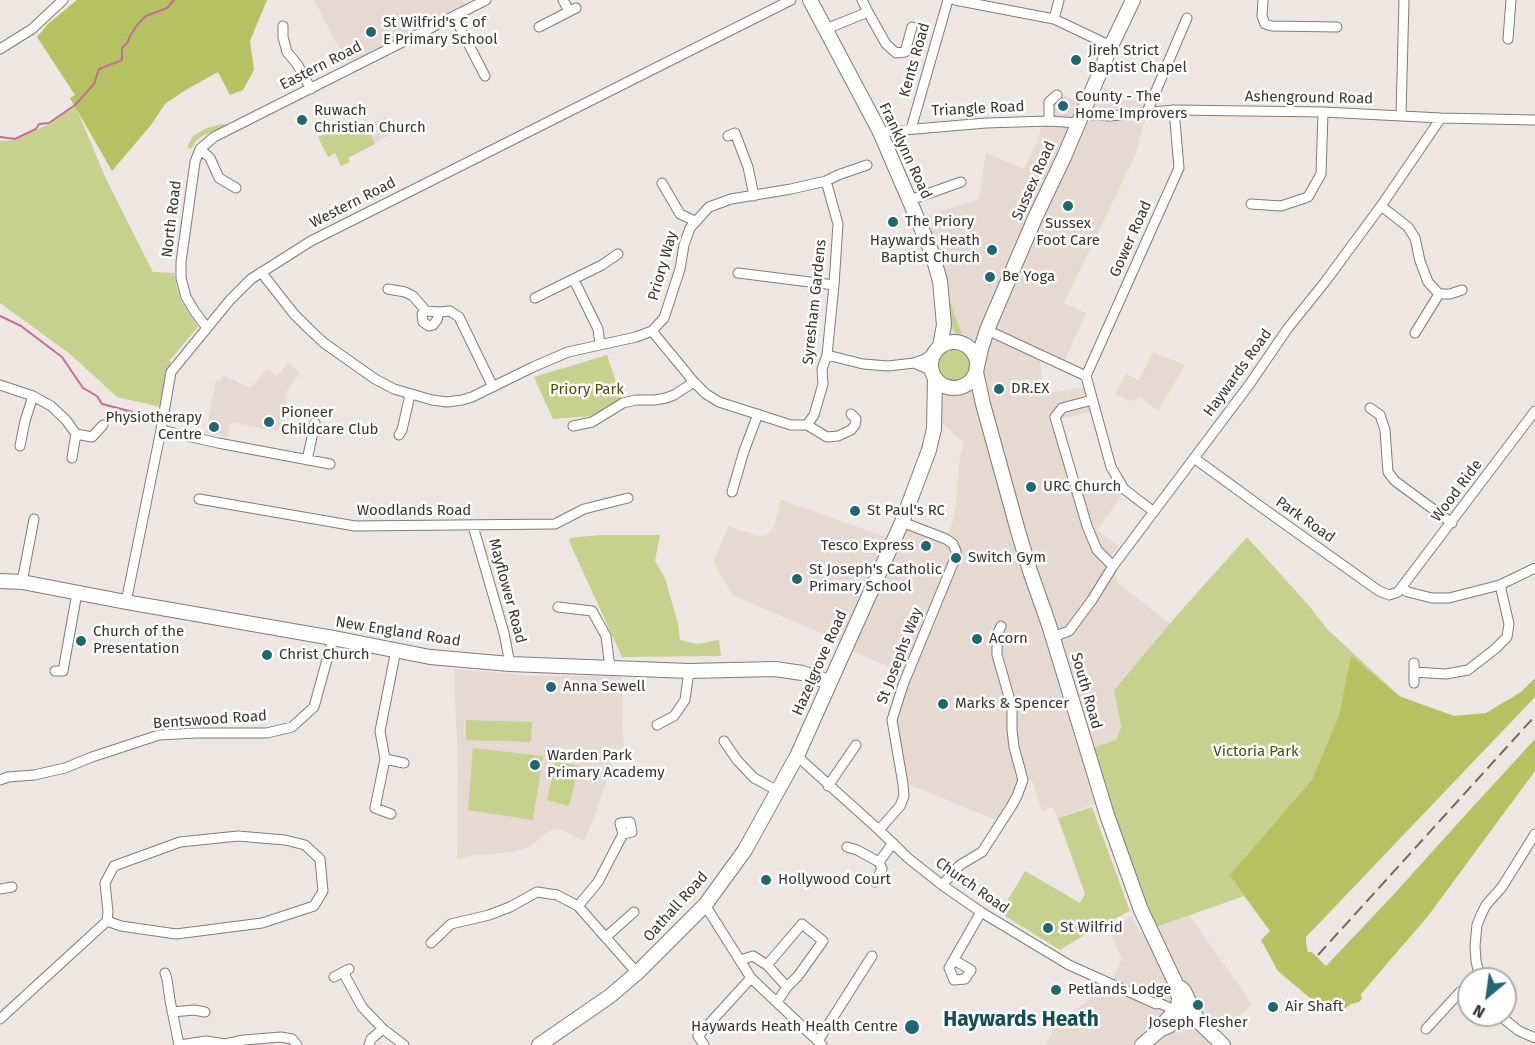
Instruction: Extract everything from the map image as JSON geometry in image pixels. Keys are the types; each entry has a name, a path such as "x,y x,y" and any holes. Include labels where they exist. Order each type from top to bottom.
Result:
{"main road":[{"name":"Franklynn Road","path":"810,0 880,132 929,245 940,281 944,325 938,349"},
{"name":"Sussex Road","path":"977,369 987,330 1133,0"},
{"path":"944,325 959,343 974,353 977,369 973,378 957,387"},
{"path":"983,404 957,387 939,383 933,375 932,357 938,349 948,343 979,338 987,330"},
{"name":"South Road","path":"977,369 983,404 1029,571 1053,638 1088,757 1149,929 1175,982"},
{"name":"Hazelgrove Road","path":"797,756 902,522 930,450 934,429 933,375"},
{"name":"Hazelgrove Road","path":"934,416 942,398 957,387"},
{"name":"New England Road","path":"0,581 22,582 430,657 510,664 689,672 775,669 802,673 829,682"},
{"name":"Oathall Road","path":"539,1045 610,996 637,973 705,905 745,850 797,756"},
{"path":"1175,982 1184,991 1187,1016"},
{"path":"1175,982 1179,1003 1187,1016 1224,1045"},
{"path":"1142,1045 1162,1026 1166,1028 1180,1017 1187,1016"}],"street":[{"path":"0,49 32,29 63,0"},
{"name":"Eastern Road","path":"200,149 214,137 486,0"},
{"path":"539,27 572,10 563,0"},
{"name":"Western Road","path":"126,602 171,372 230,300 251,279 311,241 791,0"},
{"path":"862,0 886,44 896,53 905,52 912,27"},
{"name":"Kents Road","path":"911,129 948,0"},
{"path":"956,0 1054,19 1111,46"},
{"path":"1054,19 1059,0"},
{"path":"1263,0 1262,16 1265,24 1336,27"},
{"path":"1401,115 1404,0"},
{"path":"1508,39 1511,0"},
{"path":"826,29 868,12"},
{"path":"454,16 485,76"},
{"path":"1147,112 1187,18"},
{"path":"283,26 287,52 297,64 311,89"},
{"path":"1049,121 1049,102 1057,94"},
{"name":"Ashenground Road","path":"1080,118 1174,110 1323,112 1535,120"},
{"name":"Gower Road","path":"1086,376 1179,168 1174,110"},
{"path":"1251,204 1281,206 1308,197 1321,174 1323,112"},
{"name":"Triangle Road","path":"880,132 1080,118"},
{"name":"Haywards Road","path":"1053,638 1069,631 1113,566 1250,385 1288,328 1381,206 1441,118"},
{"path":"728,136 735,133 754,196"},
{"path":"200,149 210,158 219,177 236,188"},
{"name":"North Road","path":"200,149 195,162 181,262 181,278 186,297 207,328"},
{"name":"Priory Way","path":"652,331 664,318 690,228 709,207 731,199 826,181 867,165"},
{"name":"Syresham Gardens","path":"807,425 814,415 823,384 822,369 827,355 834,285 838,224 826,181"},
{"path":"910,200 961,182"},
{"path":"662,183 680,214 695,220"},
{"path":"1381,206 1408,227 1415,238 1419,261 1428,282 1439,294 1450,294 1462,290"},
{"path":"535,298 574,280 618,254"},
{"path":"261,272 294,314 324,342 375,379 394,389 432,400 447,402 472,397 568,352 636,337 652,331 694,382 706,394 719,402 791,425 807,425 827,437 838,436 851,430 856,419 851,414"},
{"path":"738,273 834,285"},
{"path":"574,280 598,329 600,344"},
{"path":"388,289 413,296 426,311 450,311 459,317 493,387"},
{"path":"1414,333 1439,294"},
{"path":"426,311 422,317 423,322 429,326 437,320 439,312"},
{"path":"987,330 1086,376 1111,467 1124,489 1154,512"},
{"path":"827,355 863,364 888,366 914,363 925,359 938,349"},
{"path":"914,363 933,375"},
{"path":"573,426 592,423 623,403 666,398 694,382"},
{"path":"0,385 33,396 51,406 66,420 76,434 92,437 103,425"},
{"path":"399,435 410,394"},
{"path":"20,446 33,396"},
{"path":"1092,400 1062,408 1055,417 1087,526 1097,550 1113,566"},
{"path":"1371,408 1380,415 1385,430 1388,472 1395,480 1452,523"},
{"name":"Wood Ride","path":"1401,588 1535,411"},
{"path":"732,492 758,414"},
{"path":"307,460 315,423"},
{"path":"161,430 330,464"},
{"path":"72,458 76,434"},
{"name":"Park Road","path":"1194,458 1379,591 1389,595 1398,592 1401,588"},
{"name":"Woodlands Road","path":"199,499 355,526 474,526 555,524 584,508 628,498"},
{"path":"22,582 34,519"},
{"name":"St Josephs Way","path":"879,830 900,806 904,796 892,720 903,685 956,556 953,544 946,539 902,522"},
{"name":"Mayflower Road","path":"474,526 504,633 510,664"},
{"path":"1401,588 1432,598 1449,598 1500,585 1535,568"},
{"path":"1414,673 1446,674 1468,670 1507,637 1509,624 1500,585"},
{"path":"61,673 77,593"},
{"path":"558,607 592,611 606,636 610,668"},
{"path":"942,885 960,865 981,852 1011,807 1023,780 1014,747 1012,707 997,655 997,635 1001,626"},
{"name":"Bentswood Road","path":"0,780 65,768 159,735 267,733 292,727 314,707 333,638"},
{"path":"391,814 375,808 385,759 380,731 388,710 396,650"},
{"path":"657,725 674,716 685,700 689,672"},
{"path":"724,741 737,760 754,777 778,791"},
{"path":"828,786 856,745"},
{"name":"Church Road","path":"797,756 908,858 981,912 1069,965 1187,1016"},
{"path":"385,759 404,763"},
{"path":"578,906 598,882 622,834"},
{"path":"1477,967 1475,946 1480,915 1502,887 1535,834"},
{"path":"0,1019 107,921 105,884 114,866 180,842 238,836 285,840 305,845 320,859 323,891 314,906 262,923 176,934 121,926 107,921"},
{"path":"879,862 893,843"},
{"path":"847,848 857,850 879,862 882,869 875,882"},
{"path":"0,889 12,886"},
{"path":"431,943 442,928 489,915 510,907 537,892 557,895 578,906 637,973"},
{"path":"705,905 752,978 820,1043 872,956"},
{"path":"606,937 634,912"},
{"path":"954,960 981,912"},
{"path":"767,965 802,924 823,941 777,1002"},
{"path":"741,960 753,956 767,965 787,987"},
{"path":"342,972 362,1007 383,1029 404,1045"},
{"path":"165,974 168,979 172,1012 180,1045 206,1041 225,1044 281,1037 292,1039 297,1045"},
{"path":"704,1045 698,1036 752,978"},
{"path":"1426,1029 1457,995"},
{"path":"1156,1004 1163,1013 1162,1026"},
{"path":"172,1012 194,1010 205,1012"},
{"path":"1515,1027 1535,1038"},
{"path":"369,1045 371,1039 383,1029"}],"shaded area":[{"name":"St Wilfrid's C of E Primary School","path":"314,0 462,0 465,5 357,59 346,62"},
{"path":"1092,81 1125,100 1152,99 1135,156 1064,303 1086,313 1063,364 1039,354 1044,394 1085,387 1092,412 1056,420 1076,490 1103,483 1122,495 1097,530 1119,546 1108,560 1113,566 1118,583 1170,624 1114,690 1121,727 1116,740 1093,748 1112,804 1092,805 1057,817 1053,807 1042,811 1032,780 1024,780 998,821 908,784 897,730 908,675 845,648 902,522 946,539 956,504 960,457 964,443 934,416 931,364 944,325 918,219 979,199 986,153 1024,169 1037,143 1044,117 1056,92 1082,104"},
{"path":"386,117 394,133 374,143 366,126"},
{"path":"1153,352 1185,365 1158,411 1140,397 1130,401 1115,394 1126,374 1139,380"},
{"path":"289,363 300,373 285,393 287,399 280,432 231,422 227,437 206,433 216,380 221,381 223,375 248,387 252,386 267,369 276,376"},
{"name":"St Joseph's Catholic Primary School","path":"781,500 889,538 842,642 732,595 714,562 728,526 758,536 768,535 774,526"},
{"name":"Warden Park Primary Academy","path":"454,669 533,676 621,676 622,726 627,758 614,759 584,841 560,829 549,831 530,847 513,852 457,859 458,771"},
{"path":"1189,915 1252,1004 1207,1045 1046,1045 1054,1028 1114,977 1122,959 1108,928 1132,916 1140,933"}],"green space":[{"path":"77,0 267,0 250,41 254,70 243,90 230,95 218,72 165,104 151,125 112,171 70,98 75,95 37,37 48,24"},
{"path":"75,105 106,179 153,272 174,273 181,301 198,327 170,360 171,372 165,408 117,397 70,354 0,303 0,141 16,140 49,124"},
{"path":"351,121 366,126 375,144 348,158 350,162 341,166 335,153 328,157 318,137"},
{"path":"222,124 231,125 202,136 191,149 187,147 193,136 207,128"},
{"path":"949,299 962,335 956,334 952,327"},
{"path":"953,347 965,352 970,364 965,376 953,381 941,376 936,364 941,352"},
{"name":"Priory Park","path":"607,355 623,403 600,419 592,416 553,419 534,377"},
{"path":"599,535 660,535 655,561 665,578 678,624 680,640 698,644 719,640 721,656 622,657 569,541 570,538"},
{"name":"Victoria Park","path":"1247,537 1328,630 1458,750 1270,931 1244,896 1156,927 1125,845 1093,748 1116,740 1121,727 1114,690"},
{"path":"1351,656 1399,696 1454,716 1486,713 1521,692 1535,678 1535,697 1306,937 1308,952 1312,952 1326,966 1535,739 1535,771 1428,916 1361,994 1362,999 1340,1013 1327,1004 1310,998 1278,971 1261,940 1270,931 1230,875 1312,780 1339,716"},
{"path":"466,720 532,722 531,742 466,740"},
{"path":"473,748 543,756 533,820 468,810"},
{"path":"556,761 579,766 569,806 547,800"},
{"path":"1092,807 1130,911 1060,950 1000,913 1025,871 1080,903 1085,894 1058,818"}],"waterway":[{"path":"0,137 15,139 36,129 39,124 49,123 75,105 94,84 99,69 122,60 122,48 138,24 146,16 167,8 174,0"},
{"path":"0,316 21,326 62,357 83,388 97,396 102,404 137,413"}],"railway":[{"path":"1318,955 1535,716"}],"place":[{"name":"St Wilfrid's C of E Primary School","path":"371,32"},
{"name":"Jireh Strict Baptist Chapel","path":"1076,60"},
{"name":"County - The Home Improvers","path":"1063,106"},
{"name":"Ruwach Christian Church","path":"302,120"},
{"name":"Sussex Foot Care","path":"1068,206"},
{"name":"The Priory","path":"893,222"},
{"name":"Haywards Heath Baptist Church","path":"992,250"},
{"name":"Be Yoga","path":"990,277"},
{"name":"DR.EX","path":"999,389"},
{"name":"Pioneer Childcare Club","path":"269,422"},
{"name":"Physiotherapy Centre","path":"214,427"},
{"name":"URC Church","path":"1031,487"},
{"name":"St Paul's RC","path":"855,511"},
{"name":"Tesco Express","path":"926,546"},
{"name":"Switch Gym","path":"956,558"},
{"name":"St Joseph's Catholic Primary School","path":"797,579"},
{"name":"Acorn","path":"977,639"},
{"name":"Church of the Presentation","path":"81,641"},
{"name":"Christ Church","path":"267,655"},
{"name":"Anna Sewell","path":"551,687"},
{"name":"Marks & Spencer","path":"943,704"},
{"name":"Warden Park Primary Academy","path":"535,765"},
{"name":"Hollywood Court","path":"766,880"},
{"name":"St Wilfrid","path":"1048,928"},
{"name":"Petlands Lodge","path":"1056,990"},
{"name":"Joseph Flesher","path":"1198,1005"},
{"name":"Air Shaft","path":"1273,1007"},
{"name":"Haywards Heath Health Centre","path":"912,1027"}],"district":[{"name":"Haywards Heath","path":"1021,1020"}]}
